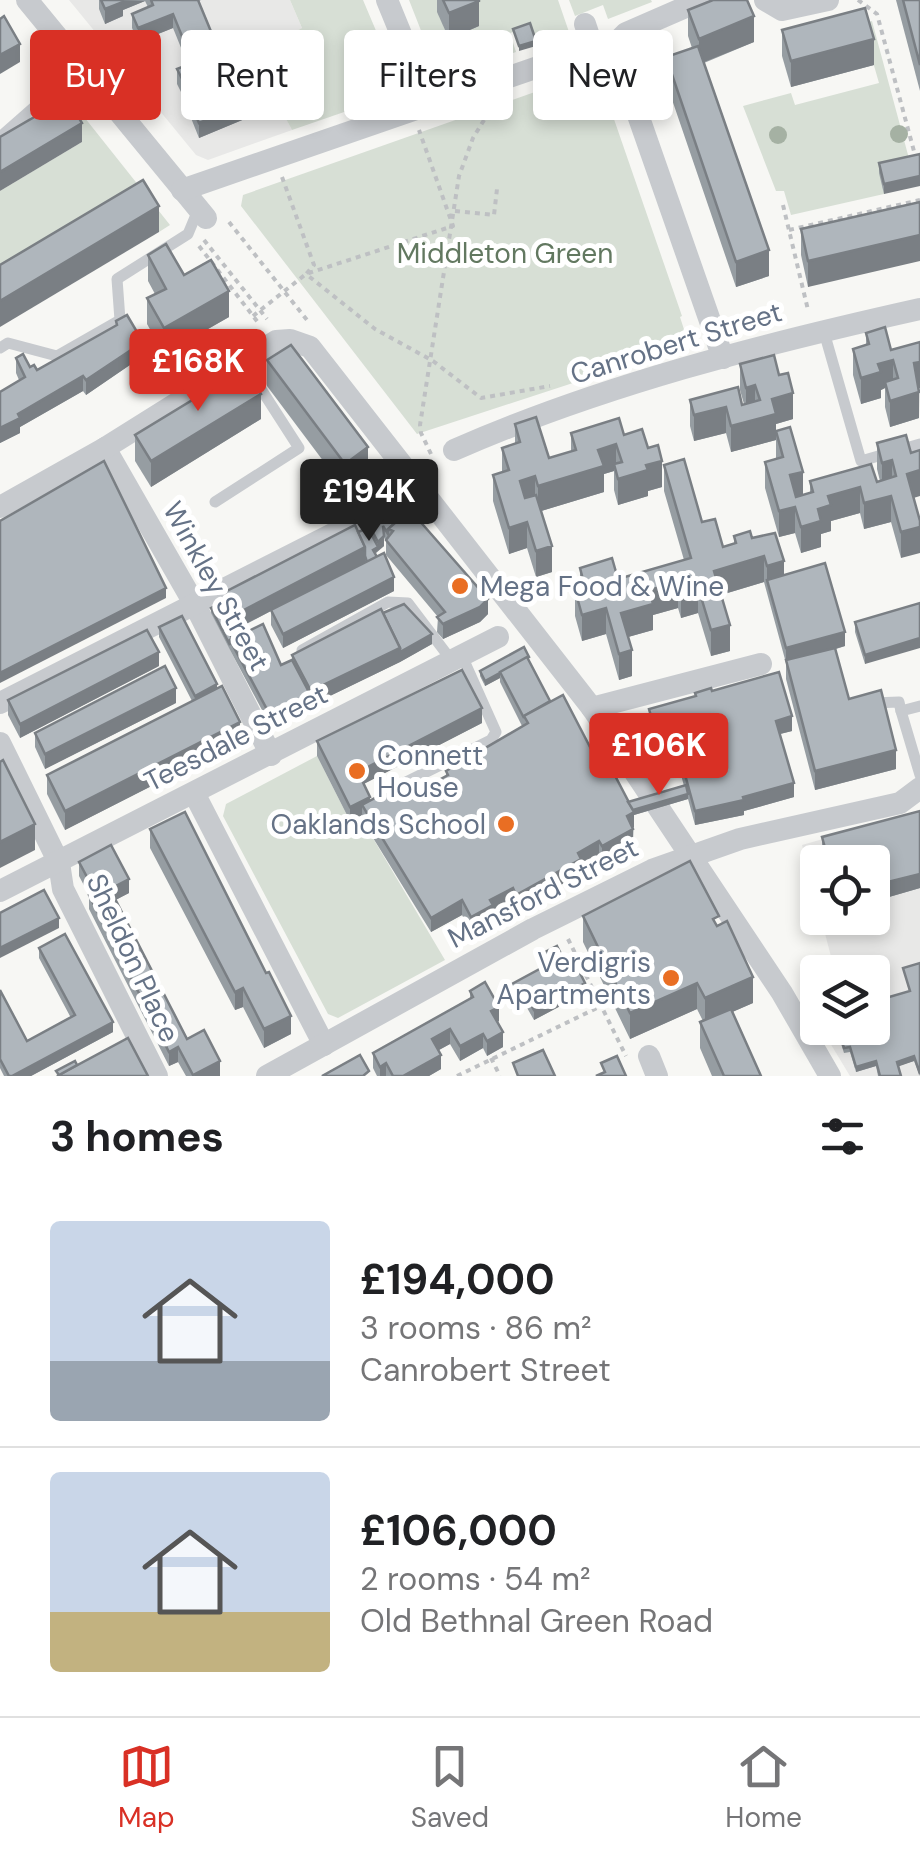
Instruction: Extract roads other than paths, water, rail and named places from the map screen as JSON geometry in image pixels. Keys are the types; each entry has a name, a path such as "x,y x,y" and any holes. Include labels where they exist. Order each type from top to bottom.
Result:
{"street":[{"path":"27,0 52,30"},
{"path":"387,0 396,30"},
{"path":"702,0 626,33 618,42 618,60 722,358"},
{"path":"765,0 782,10 828,0"},
{"path":"513,76 593,48 585,24"},
{"path":"126,120 205,220"},
{"path":"182,190 386,120"},
{"name":"Canrobert Street","path":"445,456 571,406 722,358 920,309"},
{"path":"0,506 104,448 243,361 271,332 314,351 592,708 782,993 830,1076"},
{"name":"Winkley Street","path":"104,448 196,605 271,755"},
{"path":"0,703 372,514 414,481"},
{"name":"Teesdale Street","path":"0,892 59,864 156,805 194,793 498,637"},
{"path":"592,708 761,664"},
{"path":"0,743 59,864"},
{"name":"Mansford Street","path":"267,1076 557,917 652,870 740,839 900,803 920,788"},
{"path":"194,793 324,1044"},
{"name":"Sheldon Place","path":"59,864 63,889 157,1076"}],"lane":[{"path":"0,137 30,111"},
{"path":"0,348 8,344 57,356 120,320 117,279 205,220"},
{"path":"819,333 861,461 920,444"},
{"path":"216,502 299,448 243,361"},
{"path":"295,654 388,602 399,602 408,603 457,658 496,732 491,740 390,790"},
{"path":"854,704 899,702 920,775"},
{"path":"901,711 920,706"}],"place":[{"name":"Mega Food & Wine","path":"460,586"},
{"name":"Connett House","path":"357,771"},
{"name":"Oaklands School","path":"506,824"},
{"name":"Verdigris Apartments","path":"671,978"}],"park label":[{"name":"Middleton Green","path":"505,253"}]}
